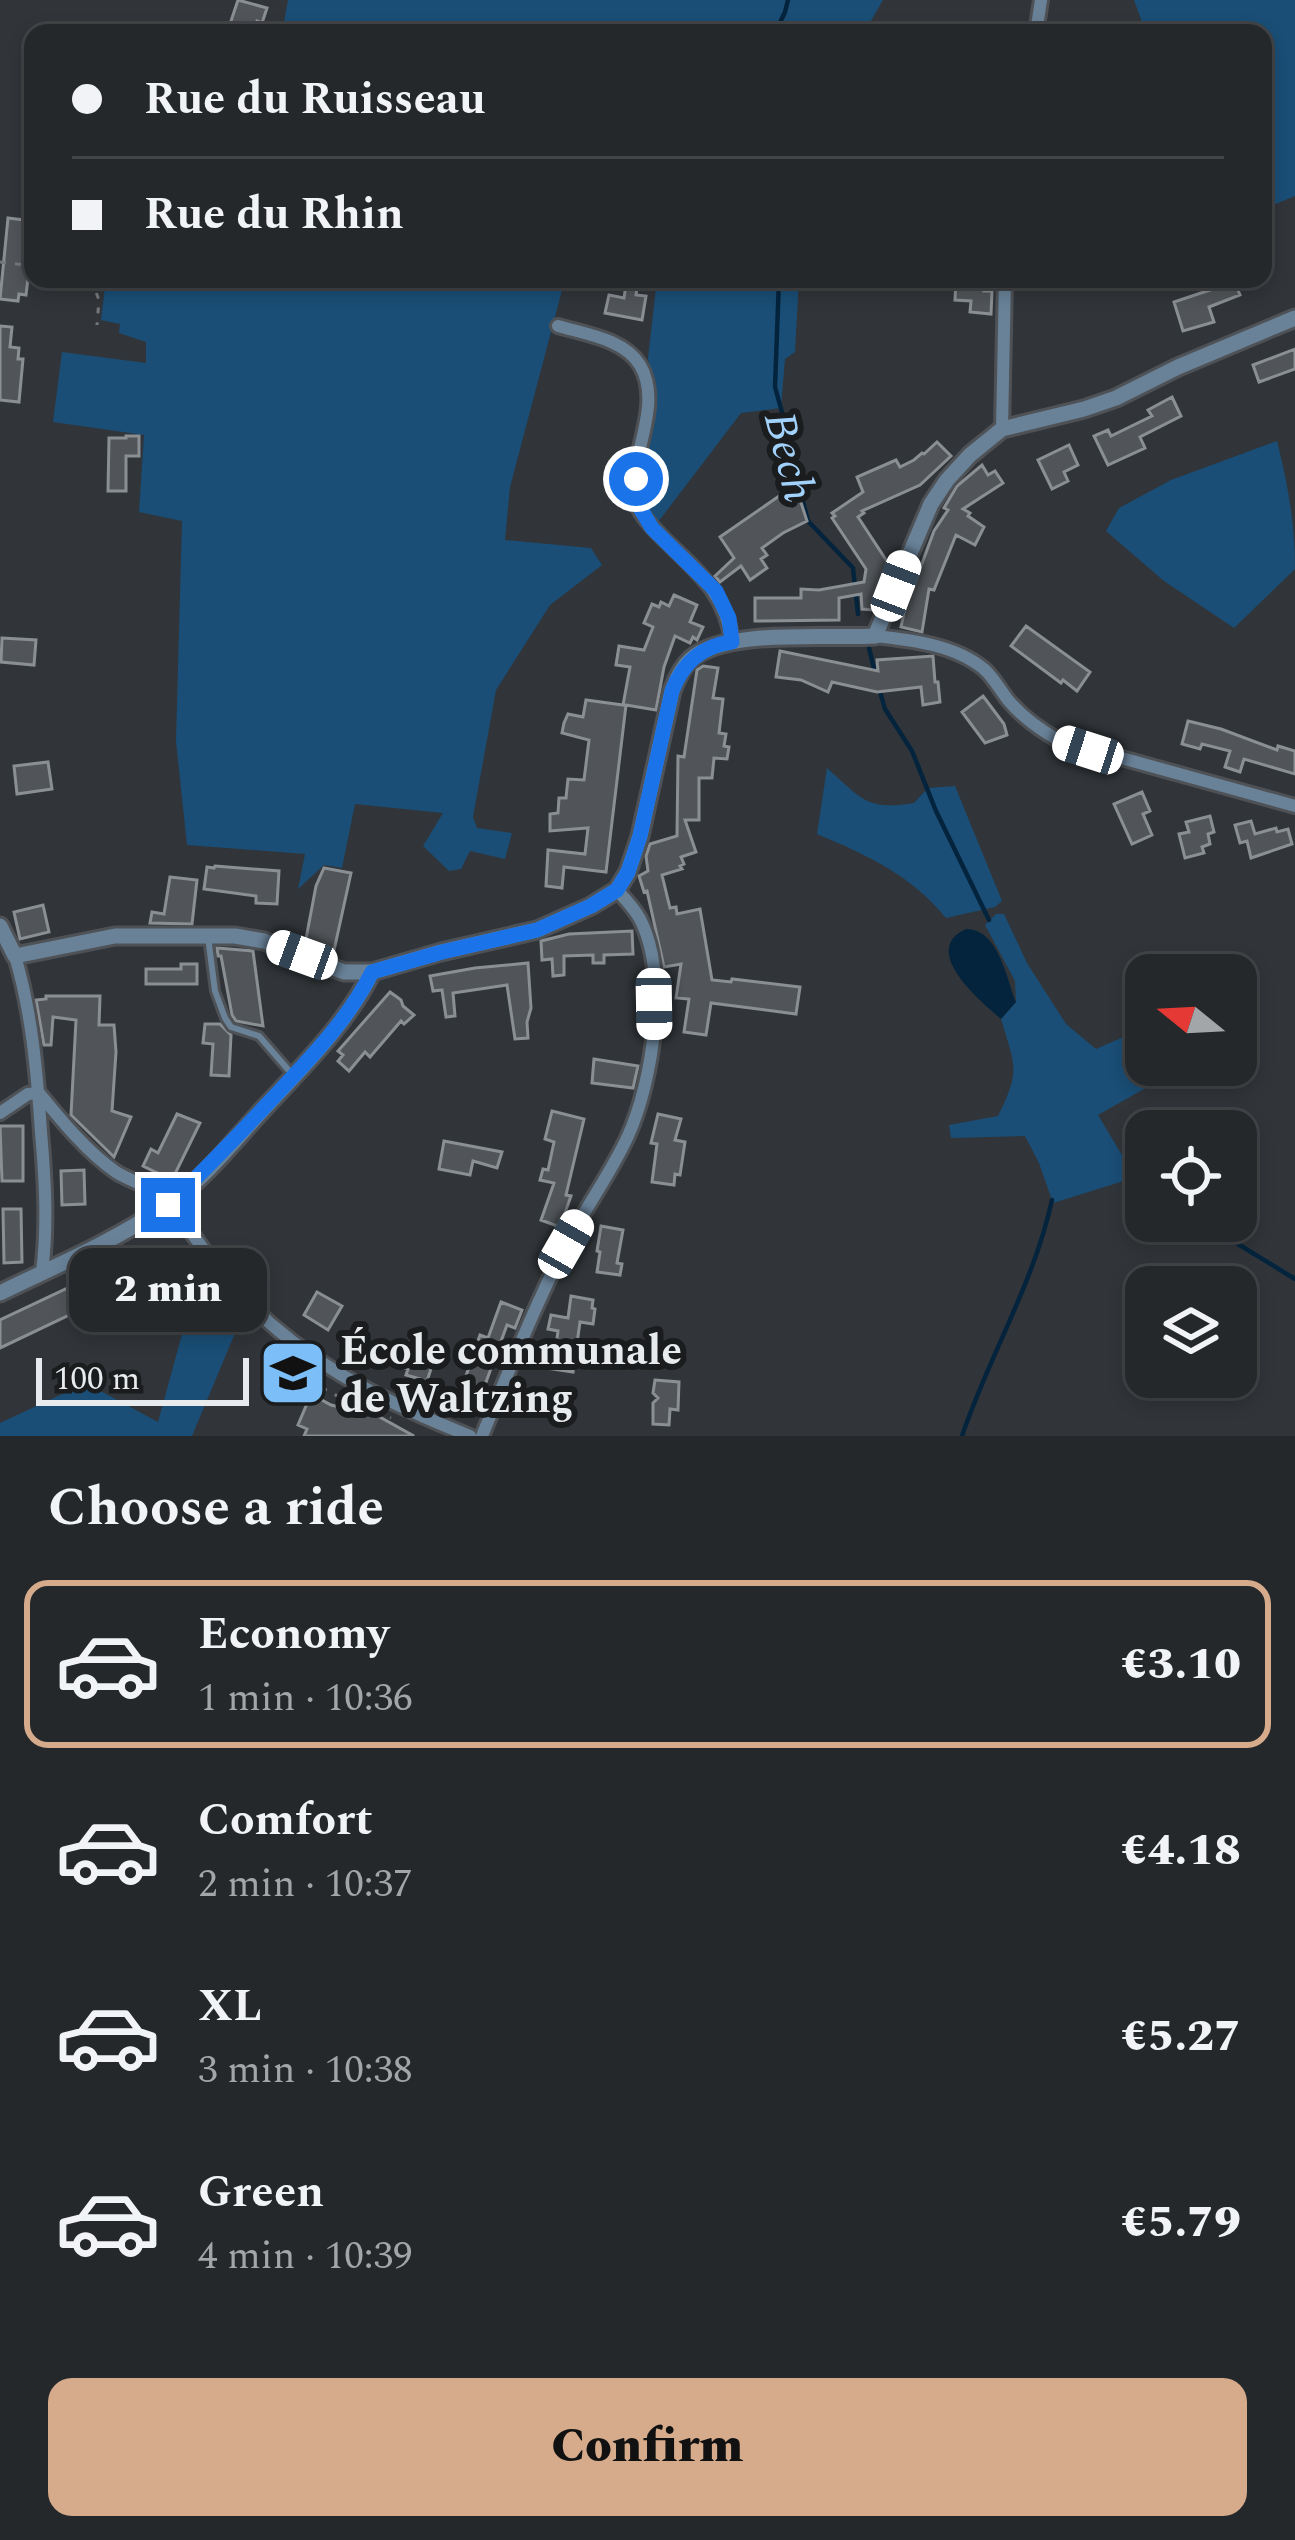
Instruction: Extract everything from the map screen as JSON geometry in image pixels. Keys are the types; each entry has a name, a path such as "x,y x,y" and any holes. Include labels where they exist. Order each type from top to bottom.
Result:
{"street":[{"path":"1002,429 1005,288"},
{"path":"875,635 931,504 970,455 1002,429 1115,398 1295,318"},
{"path":"558,326 618,344 639,363 648,410 636,501 652,528 716,591 729,618 732,642"},
{"path":"15,956 115,936 235,936 264,941 344,972 372,972 537,930 617,890 640,836 678,676 706,649 750,638 875,635 965,656 988,672 1032,725 1060,741 1295,806"},
{"path":"482,1436 540,1297 628,1136 649,1071 654,1029 651,956 640,920 617,890"},
{"path":"0,926 27,996 39,1093 46,1192 42,1272"},
{"path":"0,1293 168,1205 293,1076 358,1000 372,972"},
{"path":"0,1113 28,1094 39,1093"},
{"path":"39,1093 116,1172 155,1191 233,1288 298,1346 379,1398 470,1436"}],"lane":[{"path":"208,936 215,991 225,1018 231,1027 259,1036 293,1076"}],"path":[{"path":"95,288 99,299 97,325"},
{"path":"287,1349 306,1377 341,1398 391,1418"}],"shaded area":[{"path":"288,0 883,0 869,24 284,24"},
{"path":"1134,0 1295,0 1295,196 1272,205 1272,24 1143,24"},
{"path":"105,288 563,288 510,487 505,540 591,548 602,565 550,605 496,690 473,817 477,828 512,833 505,859 470,851 461,869 449,871 423,846 443,813 355,804 342,868 324,865 298,889 305,854 187,845 176,741 182,521 139,512 144,435 53,422 62,352 146,363 146,342 119,333 120,324 101,320"},
{"path":"656,288 799,288 795,352 785,359 781,408 741,413 658,522 644,502 641,479 656,412 648,358"},
{"path":"1277,441 1290,505 1295,569 1234,628 1164,581 1106,531 1119,508 1171,480"},
{"path":"827,768 865,800 885,805 914,803 928,788 955,786 1002,901 995,907 946,918 903,878 817,834"},
{"path":"996,914 1004,914 1027,963 1066,1024 1096,1049 1125,1036 1125,1086 1149,1086 1098,1115 1125,1160 1125,1181 1053,1203 1025,1136 951,1138 949,1125 998,1116 1013,1077 1001,1019 1016,1002 1015,981 985,925"},
{"path":"966,929 986,937 1004,967 1016,1002 1001,1019 968,988 951,962 953,938"},
{"path":"201,1265 243,1314 192,1436 0,1436 0,1423 86,1383 158,1422"}],"building":[{"path":"238,0 267,8 262,23 230,24"},
{"path":"8,218 24,220 26,295 19,294 18,301 0,299"},
{"path":"626,288 637,288 636,295 646,296 642,320 605,313 609,295 624,298"},
{"path":"956,288 992,291 991,314 970,312 971,301 955,300"},
{"path":"1216,288 1237,288 1240,295 1209,307 1214,322 1183,331 1174,302"},
{"path":"0,326 12,327 10,347 19,348 18,359 23,359 19,402 0,400"},
{"path":"1295,349 1295,369 1259,382 1253,365"},
{"path":"1172,397 1181,416 1140,437 1145,448 1108,465 1094,436 1108,430 1111,436 1152,416 1148,410"},
{"path":"139,436 139,456 126,456 126,491 108,491 109,438"},
{"path":"937,442 951,456 920,485 858,517 890,566 873,610 862,609 861,594 839,598 839,620 755,621 755,598 801,598 801,589 864,582 866,569 832,513 863,492 857,477 896,460 900,467"},
{"path":"1069,445 1078,465 1064,472 1068,481 1052,489 1038,460"},
{"path":"982,465 988,475 995,471 1003,483 963,509 984,527 975,545 956,535 934,590 929,589 922,632 901,627 908,595 934,531 948,510 944,508 957,486"},
{"path":"797,490 807,521 762,548 767,555 761,559 767,568 750,580 741,566 720,582 715,576 734,558 720,537 785,492"},
{"path":"674,595 697,605 690,622 703,627 690,643 675,636 656,710 626,705 606,872 564,867 562,888 546,886 548,850 585,854 588,828 550,831 550,814 558,813 559,798 566,798 568,779 584,780 589,740 562,733 564,723 568,714 583,717 586,700 623,705 630,667 616,665 619,646 644,650 653,627 644,623 652,604 669,606"},
{"path":"1026,626 1090,672 1077,691 1011,646"},
{"path":"2,638 36,640 34,665 1,662"},
{"path":"780,651 878,671 877,660 933,656 940,702 923,705 921,687 877,692 832,682 828,692 801,680 776,677"},
{"path":"718,668 713,698 723,699 719,733 726,734 724,746 729,747 727,759 714,758 712,778 699,778 699,820 685,820 696,852 681,857 682,869 662,875 670,908 676,907 677,914 700,909 712,980 800,987 796,1014 711,1003 706,1035 684,1032 689,999 676,998 681,964 664,967 647,891 639,876 648,871 650,844 677,836 678,756 684,757 697,670"},
{"path":"983,696 1007,735 985,743 962,712"},
{"path":"1188,721 1277,750 1278,746 1295,751 1295,774 1244,759 1240,772 1225,767 1230,751 1182,744"},
{"path":"48,762 52,789 17,794 14,766"},
{"path":"1142,792 1150,811 1143,814 1152,835 1132,844 1114,804"},
{"path":"1210,816 1214,832 1208,834 1210,844 1202,847 1204,853 1185,858 1179,834 1189,832 1186,822"},
{"path":"1251,821 1255,834 1288,829 1292,844 1251,858 1247,841 1240,843 1235,825"},
{"path":"207,867 279,871 277,904 256,903 256,896 204,889"},
{"path":"324,868 351,873 333,955 305,944"},
{"path":"170,877 197,880 192,924 150,923 152,912 164,914"},
{"path":"43,905 49,932 20,939 14,912"},
{"path":"632,931 633,954 604,955 604,963 593,963 593,955 564,956 564,975 553,976 552,959 542,960 541,941 569,934"},
{"path":"217,948 253,951 263,1026 236,1021 232,1015"},
{"path":"528,963 528,1038 515,1039 507,985 453,993 455,1016 446,1017 442,990 433,991 430,976"},
{"path":"181,964 197,964 197,984 146,984 146,969 181,969"},
{"path":"390,992 414,1015 404,1024 401,1021 370,1057 365,1052 349,1071 338,1061 343,1055 338,1051"},
{"path":"100,996 99,1025 114,1025 112,1111 131,1117 114,1157 71,1115 76,1020 53,1017 51,1045 44,1045 36,1000"},
{"path":"205,1024 220,1024 231,1035 229,1076 211,1075 213,1044 203,1043"},
{"path":"594,1059 638,1066 633,1088 592,1083"},
{"path":"552,1111 584,1119 566,1195 571,1196 560,1227 541,1220 554,1183 540,1180 543,1169 548,1170 554,1142 545,1139"},
{"path":"177,1114 200,1123 172,1180 143,1166 151,1149 158,1153"},
{"path":"658,1114 681,1119 675,1140 685,1142 674,1185 652,1182 657,1144 651,1143"},
{"path":"0,1126 23,1126 23,1181 2,1181"},
{"path":"444,1141 502,1152 497,1168 473,1161 470,1175 439,1169"},
{"path":"84,1170 85,1204 62,1205 61,1171"},
{"path":"3,1209 21,1209 22,1262 4,1263"},
{"path":"601,1226 623,1230 617,1263 622,1264 620,1275 597,1272"},
{"path":"131,1258 145,1286 128,1294 123,1285 85,1300 88,1306 0,1348 0,1320"},
{"path":"158,1263 178,1265 177,1272 191,1273 187,1307 156,1306"},
{"path":"317,1292 342,1306 328,1330 304,1315"},
{"path":"571,1296 593,1300 593,1324 580,1322 573,1372 546,1368 549,1352 555,1353 558,1331 548,1329 551,1315 568,1318"},
{"path":"501,1302 522,1310 515,1328 507,1325 475,1412 456,1405 480,1335 488,1338"},
{"path":"409,1342 437,1351 427,1381 406,1375 408,1369 400,1367"},
{"path":"655,1380 679,1382 678,1410 670,1409 669,1425 653,1424 653,1403 658,1398 653,1393"},
{"path":"311,1394 331,1405 376,1415 414,1436 304,1436 307,1429 298,1425"}],"waterway":[{"name":"Bech","path":"779,24 788,0"},
{"name":"Bech","path":"779,288 775,387 785,423 783,457 796,475 808,521 853,568 858,614"},
{"name":"Bech","path":"869,648 876,677"},
{"name":"Bech","path":"879,688 989,920"},
{"path":"962,1436 1034,1261 1052,1200"},
{"name":"Bech","path":"1235,1242 1295,1279"}],"place":[{"name":"École communale de Waltzing","path":"293,1373"}],"route":[{"path":"168,1205 310,1059 358,1000 372,972 537,930 617,890 640,836 678,676 706,649 732,642 729,618 716,591 652,528 636,501 636,479"}]}
